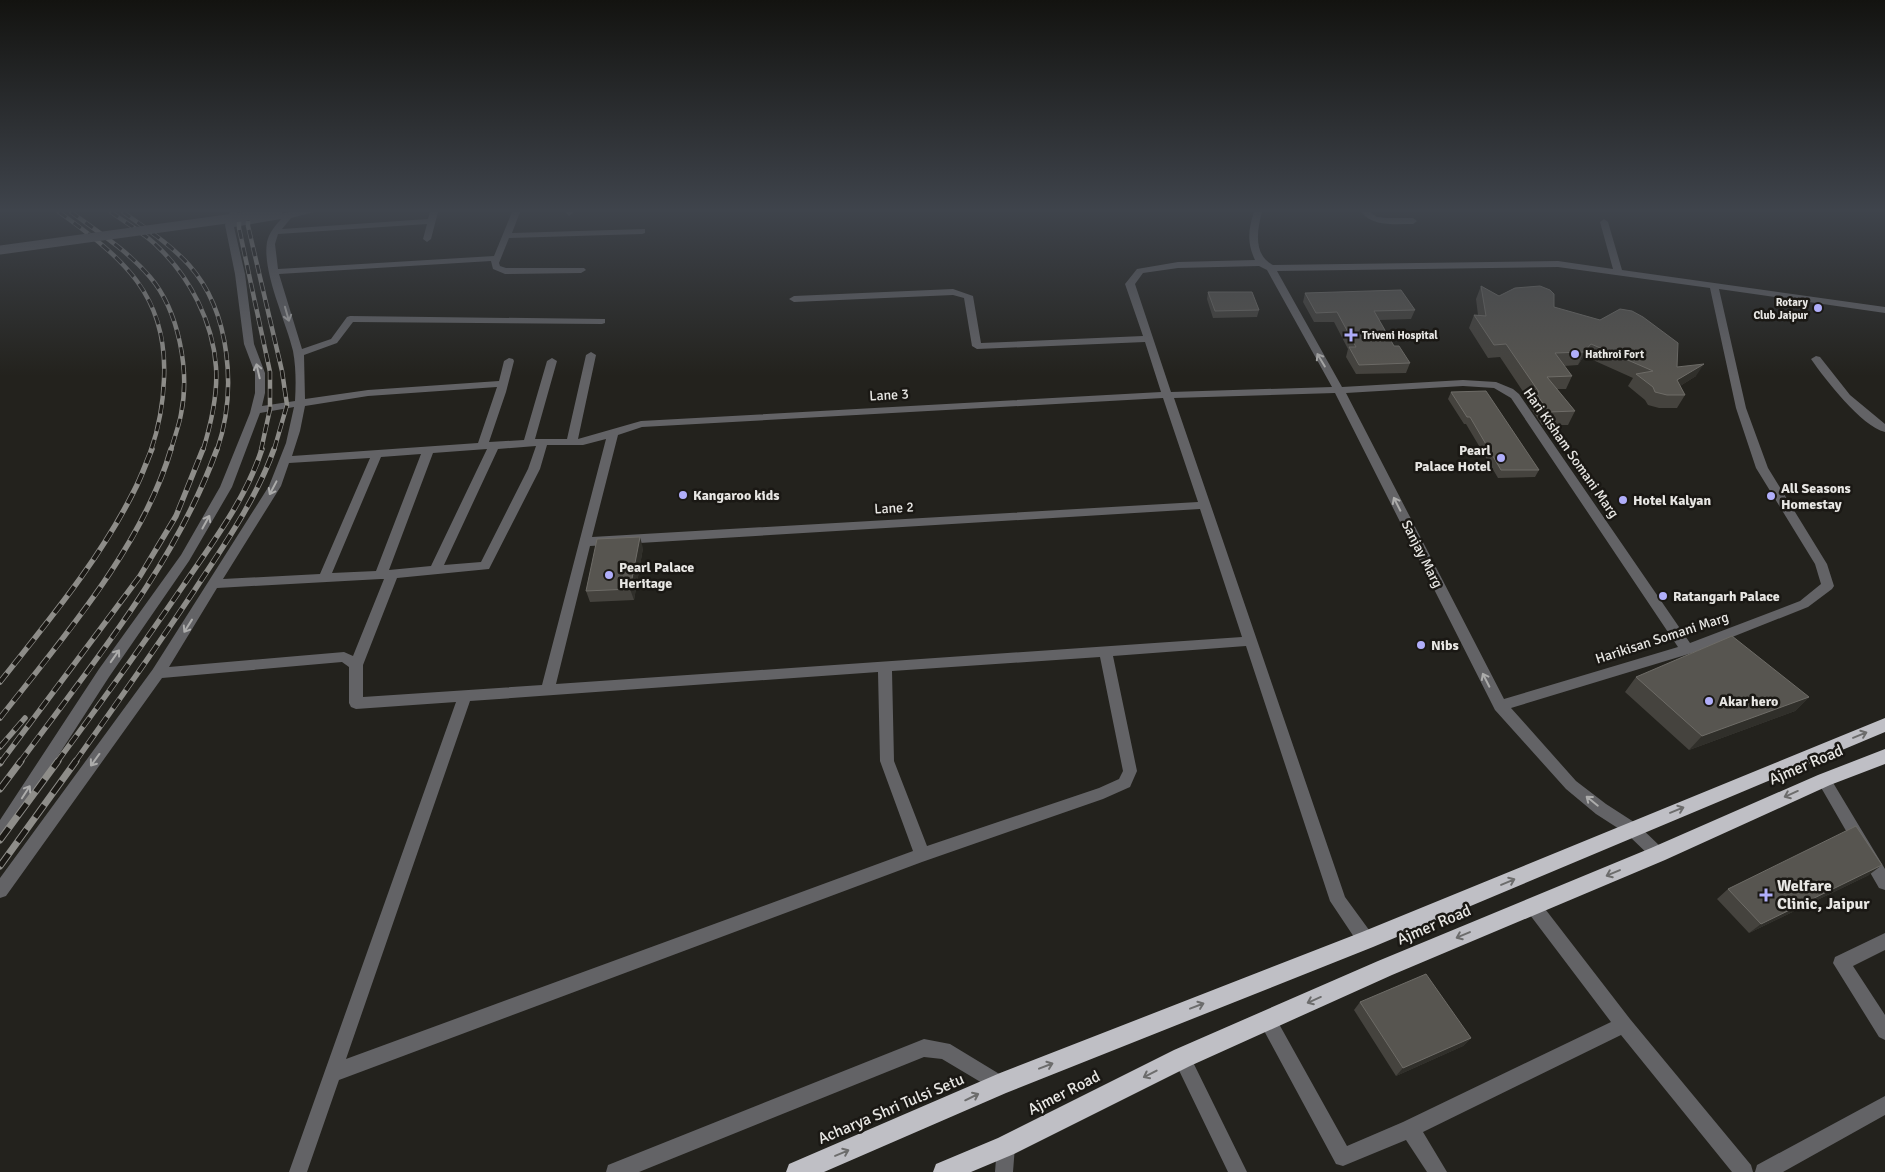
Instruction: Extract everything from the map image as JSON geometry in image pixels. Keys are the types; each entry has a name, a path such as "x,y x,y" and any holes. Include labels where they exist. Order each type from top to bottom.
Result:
{"highway":[{"name":"Ajmer Road","path":"1000,1084 1366,940 1885,725"},
{"name":"Ajmer Road","path":"1006,1146 1182,1058 1385,968 1658,854 1824,780 1885,756"},
{"name":"Acharya Shri Tulsi Setu","path":"797,1172 944,1110 1000,1084"},
{"path":"952,1168 1006,1146"}],"street":[{"path":"0,833 104,672 185,558 226,487 256,410 260,393 260,373 249,344 238,267"},
{"path":"0,891 158,673 215,584 274,486 285,460 299,414 300,404 298,354 274,267"},
{"path":"275,272 359,267"},
{"path":"496,267 505,272 581,270"},
{"path":"1167,267 1140,271 1130,284 1338,901 1366,940"},
{"name":"Sanjay Marg","path":"1267,267 1339,390 1500,706 1571,785 1601,809 1632,829 1658,854"},
{"path":"1576,267 1618,271 1714,287 1885,310"},
{"path":"1617,267 1618,271"},
{"name":"Harikisan Somani Marg","path":"1500,706 1687,650 1804,604 1828,586 1821,564 1762,468 1741,408 1714,287"},
{"path":"794,299 942,292 961,293 968,296 978,346 1149,339"},
{"path":"298,354 334,341 350,319 602,321"},
{"path":"572,442 591,356"},
{"path":"1816,358 1829,378 1854,404 1885,429"},
{"path":"435,571 488,447 508,360"},
{"path":"528,444 552,361"},
{"name":"Hari Kisham Somani Marg","path":"1168,395 1339,390 1480,383 1496,385 1509,391 1515,396 1543,436 1687,650"},
{"path":"256,410 377,392 503,384"},
{"name":"Lane 3","path":"285,460 543,442 583,442 641,424 1168,395"},
{"path":"548,688 613,432"},
{"path":"215,584 387,575 485,566 534,469 543,442"},
{"path":"428,451 356,665 356,703 1250,640"},
{"path":"324,578 376,454"},
{"name":"Lane 2","path":"585,542 1205,505"},
{"path":"334,1073 922,854 1103,793 1125,783 1130,771 1105,650"},
{"path":"158,673 344,657 356,665"},
{"path":"885,665 887,761 922,854"},
{"path":"298,1172 465,694"},
{"path":"1824,780 1885,884"},
{"path":"1533,906 1624,1025 1744,1172"},
{"path":"1885,941 1841,963 1885,1031"},
{"path":"1268,1021 1343,1157 1410,1128 1624,1025"},
{"path":"615,1172 924,1048 944,1050 1000,1084"},
{"path":"1182,1058 1238,1172"},
{"path":"1764,1172 1885,1105"},
{"path":"1410,1128 1438,1172"},
{"path":"1004,1172 1006,1146"}],"building":[{"path":"1481,286 1499,296 1515,288 1540,286 1554,294 1554,307 1600,320 1620,309 1632,311 1678,343 1677,367 1704,364 1677,380 1685,395 1667,395 1655,392 1653,387 1636,374 1653,371 1591,344 1584,352 1555,353 1572,376 1547,377 1575,411 1549,412 1535,392 1539,392 1506,344 1494,345 1474,315 1486,316"},
{"path":"1401,290 1415,310 1374,311 1394,346 1399,346 1410,363 1359,365 1349,347 1356,347 1337,312 1316,313 1305,293"},
{"path":"1208,292 1252,292 1259,310 1215,311"},
{"path":"1486,391 1539,470 1501,470 1470,417 1467,417 1451,392"},
{"path":"640,537 630,589 586,591 597,539"},
{"name":"Akar hero","path":"1732,636 1809,697 1702,736 1636,677"},
{"path":"1856,826 1882,865 1761,924 1728,889"},
{"path":"1426,974 1471,1038 1403,1068 1360,1002"}],"railway":[{"path":"124,267 137,281 149,301 158,324 163,350 164,379 162,406 151,450"},
{"path":"140,267 160,291 175,324 180,342 184,379 183,397 179,423 171,450"},
{"path":"176,267 198,301 205,317 214,350 216,388 209,430 203,450"},
{"path":"190,267 203,284 214,306 222,329 226,353 227,403 217,450"},
{"path":"247,267 270,372 270,409 261,450"},
{"path":"258,267 282,371 287,405 274,450"},
{"path":"0,682 72,590 105,542 137,486 152,449"},
{"path":"0,718 74,624 121,556 141,521 158,485 171,449"},
{"path":"1,762 140,576 176,516 203,449"},
{"path":"20,762 103,650 155,573 179,533 217,449"},
{"path":"57,762 217,537 238,503 262,449"},
{"path":"75,762 165,634 228,539 249,504 274,449"},
{"path":"0,747 25,718"},
{"path":"0,789 21,761"},
{"path":"0,840 58,761"},
{"path":"0,866 76,761"}],"place":[{"name":"Rotary Club Jaipur","path":"1818,308"},
{"name":"Triveni Hospital","path":"1351,335"},
{"name":"Hathroi Fort","path":"1575,354"},
{"name":"Pearl Palace Hotel","path":"1501,458"},
{"name":"Kangaroo kids","path":"683,495"},
{"name":"All Seasons Homestay","path":"1771,496"},
{"name":"Hotel Kalyan","path":"1623,500"},
{"name":"Pearl Palace Heritage","path":"609,575"},
{"name":"Ratangarh Palace","path":"1663,596"},
{"name":"Nibs","path":"1421,645"},
{"name":"Akar hero","path":"1709,701"},
{"name":"Welfare Clinic, Jaipur","path":"1766,895"}]}
